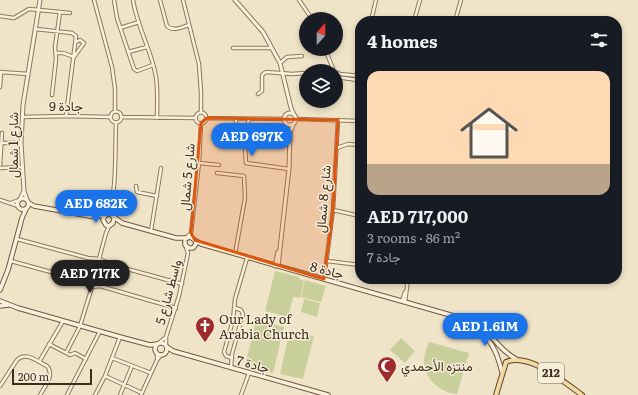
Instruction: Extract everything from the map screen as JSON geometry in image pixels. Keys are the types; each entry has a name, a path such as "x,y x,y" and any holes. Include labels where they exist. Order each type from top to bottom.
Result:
{"main road":[{"path":"22,218 19,207 20,200 27,205"},
{"path":"0,290 11,261 22,218 27,205"},
{"path":"19,207 27,205 95,217 110,215 122,223 176,238 190,237 195,240 194,247"},
{"path":"104,223 103,218 110,215"},
{"path":"110,215 114,221 111,225"},
{"path":"95,217 104,223 111,225 122,223"},
{"path":"176,238 185,246 194,247 201,244"},
{"path":"185,246 184,241 187,238"},
{"name":"جادة 8","path":"195,240 201,244 247,258 403,301 470,322 486,331 502,350 516,359"},
{"path":"0,301 11,306 120,337 150,345 158,344 156,351"},
{"path":"0,306 11,306"},
{"name":"جادة 8","path":"470,322 490,341 496,352 502,372"},
{"name":"جادة 7","path":"158,344 163,343 173,351 328,395"},
{"path":"150,345 156,351 163,354 173,351"},
{"path":"163,354 166,346"},
{"path":"496,395 506,362 516,359"},
{"name":"212","path":"516,359 544,369 582,395"}],"street":[{"name":"شارع 1 شمال","path":"27,205 24,191 21,142 22,117 40,0"},
{"path":"94,0 112,67 115,88 115,111 110,117 111,120 116,123"},
{"path":"114,0 117,18 134,69 136,71 153,65"},
{"path":"133,0 156,77 157,118"},
{"path":"160,0 167,26 169,28 173,29 189,25"},
{"path":"183,0 198,64 201,92 201,112"},
{"path":"236,0 263,32 280,63 292,110 297,119"},
{"path":"299,0 307,12"},
{"path":"372,16 376,0"},
{"path":"415,16 420,0"},
{"path":"456,16 461,0"},
{"path":"0,16 14,18 28,9 70,13"},
{"path":"52,94 56,53 55,47 60,12"},
{"path":"120,28 139,22"},
{"path":"36,29 75,34 76,42 66,116"},
{"path":"73,58 84,44 80,40 76,42"},
{"path":"128,52 147,46"},
{"path":"233,48 272,48"},
{"path":"56,53 63,53 73,58"},
{"path":"280,63 287,57 302,56"},
{"path":"0,87 1,72 28,74"},
{"path":"258,94 262,91 263,74 266,72 284,74 299,73"},
{"path":"343,74 355,76"},
{"path":"343,78 355,80"},
{"path":"284,119 288,114 290,102"},
{"path":"115,111 121,114 121,117"},
{"path":"196,118 197,114 201,112"},
{"path":"201,112 205,114 207,118"},
{"path":"288,114 294,115"},
{"name":"جادة 9","path":"22,117 110,117"},
{"path":"121,117 196,118"},
{"path":"110,215 116,123 121,117"},
{"path":"196,118 197,122 201,124 205,122 207,118"},
{"path":"207,118 284,119"},
{"path":"236,119 236,131 245,134"},
{"path":"249,119 243,142 245,147 246,163 289,169"},
{"path":"284,119 290,136"},
{"path":"297,119 355,120"},
{"path":"276,266 280,249 289,169 290,136 293,125 296,123 297,119"},
{"name":"شارع 8 شمال","path":"324,280 333,210 338,120"},
{"name":"شارع 5 شمال","path":"191,233 199,163 201,124"},
{"path":"287,125 293,125"},
{"path":"2,133 0,166 23,167"},
{"path":"2,143 21,142"},
{"path":"337,148 348,144 355,145"},
{"path":"199,163 219,165"},
{"path":"152,231 161,168"},
{"path":"217,173 241,174 244,176 245,198 235,254"},
{"path":"136,186 137,192 157,196"},
{"name":"شارع 1 شمال","path":"20,200 24,191"},
{"path":"0,200 19,207"},
{"path":"11,203 20,200"},
{"path":"333,210 355,215"},
{"path":"104,223 106,233"},
{"path":"99,259 106,233 111,225"},
{"path":"187,238 191,233 195,240"},
{"path":"17,239 88,258 99,259 113,265 182,284"},
{"name":"واسط شارع 5","path":"166,346 166,337 182,284 188,252 185,246"},
{"name":"واسط شارع 5","path":"188,252 194,247"},
{"path":"232,358 226,356 224,352 232,325 235,299 247,258"},
{"path":"11,261 80,280 92,287 103,287 176,308"},
{"path":"327,261 355,264"},
{"path":"403,301 407,284"},
{"path":"66,353 80,326 92,287"},
{"path":"231,368 232,352 243,314 241,310 234,308"},
{"path":"39,362 63,321"},
{"path":"67,395 100,331"},
{"path":"95,395 105,376 120,337"},
{"name":"واسط شارع 5","path":"158,344 166,337"},
{"path":"49,344 70,355 75,353 86,359"},
{"path":"156,351 157,360"},
{"path":"105,376 142,394 157,360 163,354"},
{"path":"0,386 20,356 25,355 47,366 51,372 40,395"},
{"path":"112,358 151,373"},
{"path":"120,395 132,366"},
{"path":"241,395 249,373"}],"highlighted area":[{"path":"207,118 338,120 333,210 324,279 195,240 191,233 201,123"}],"green space":[{"path":"275,271 299,277 299,279 304,281 300,298 294,297 294,295 288,317 265,311"},
{"path":"305,280 326,286 321,302 301,297"},
{"path":"304,299 320,303 317,317 301,312"},
{"path":"256,320 284,327 273,373 245,366"},
{"path":"290,330 314,336 303,379 280,374"},
{"path":"401,338 415,351 405,363 390,350"},
{"path":"429,342 469,353 457,394 445,391 434,384 427,374 424,358"}],"place":[{"name":"Our Lady of Arabia Church","path":"205,343"},
{"name":"منتزه الأحمدي","path":"387,383"}]}
